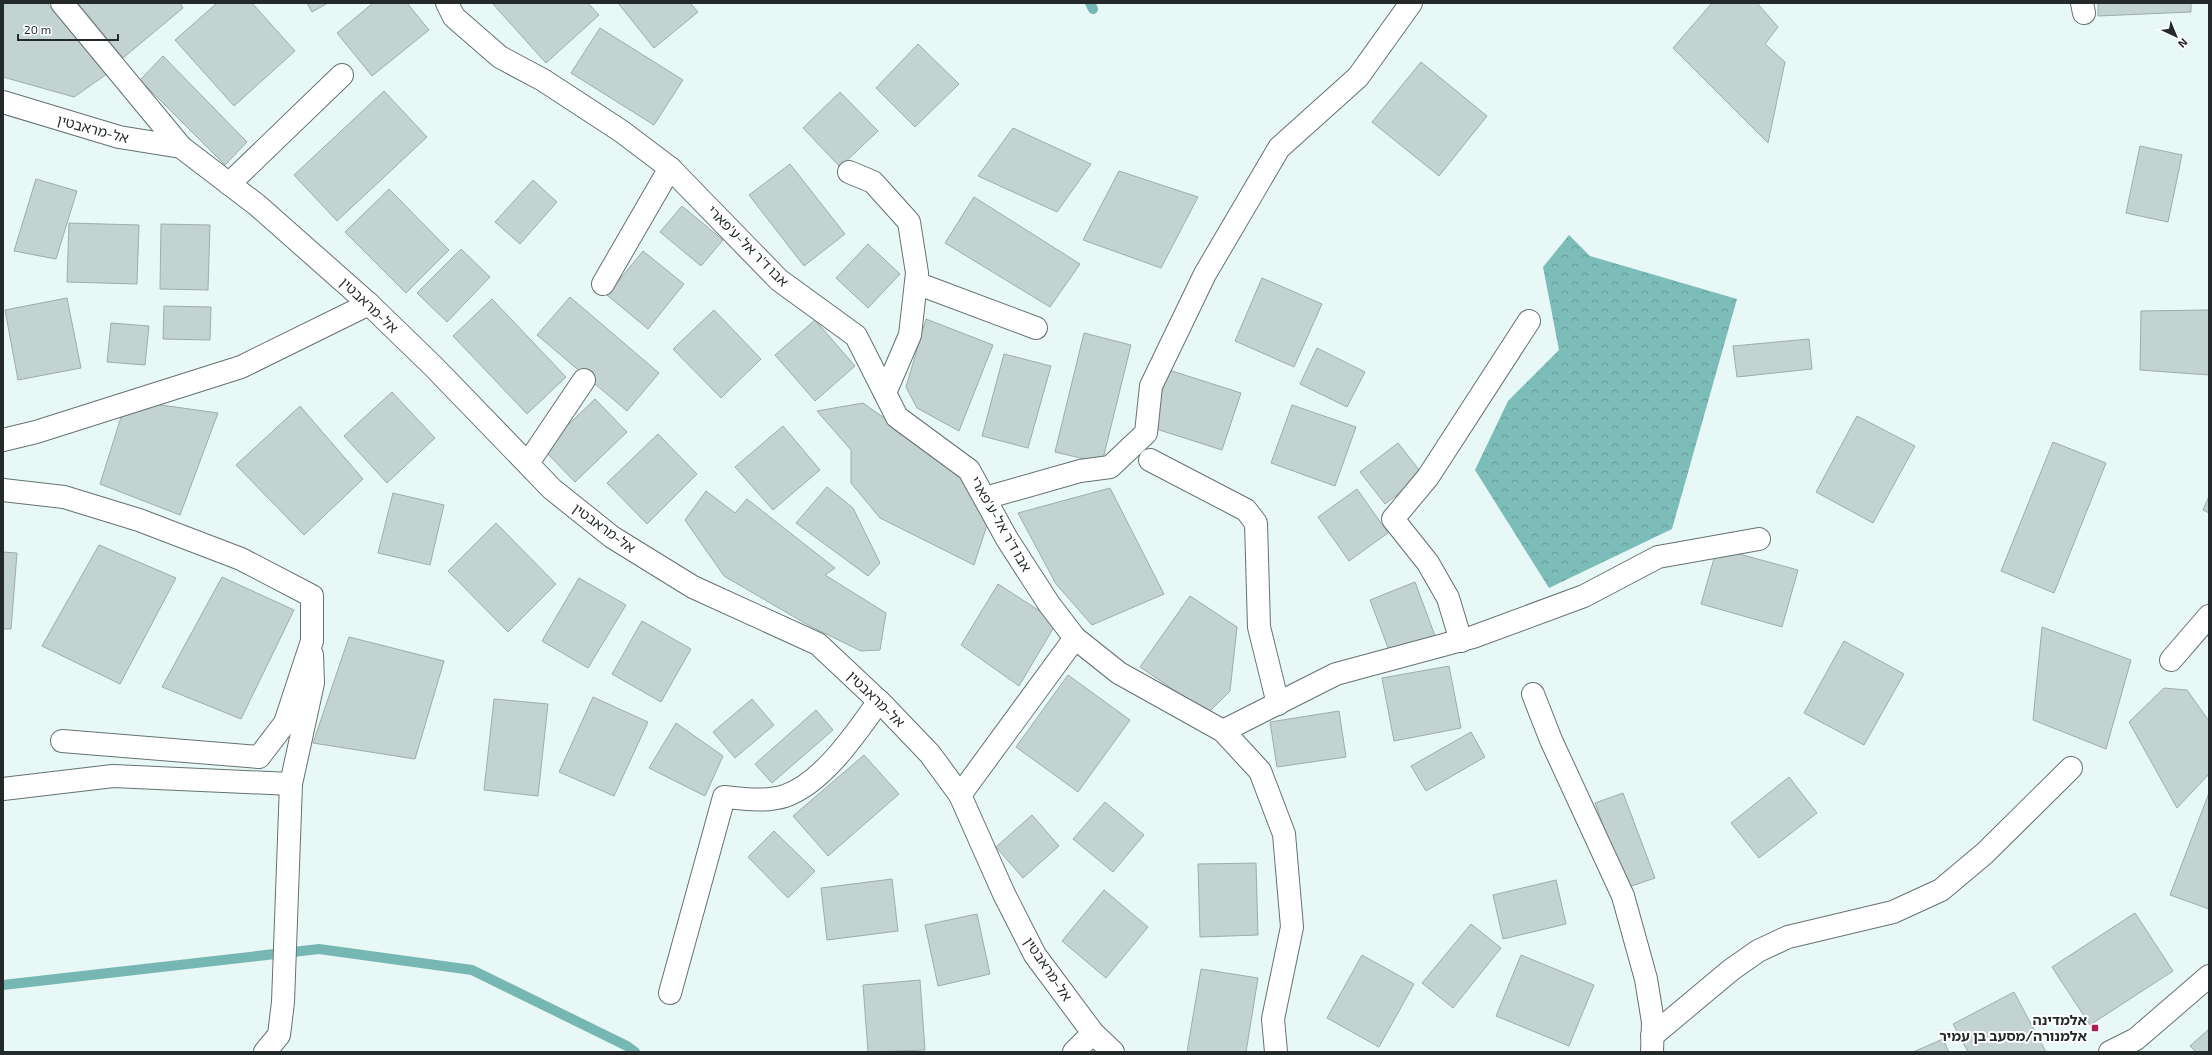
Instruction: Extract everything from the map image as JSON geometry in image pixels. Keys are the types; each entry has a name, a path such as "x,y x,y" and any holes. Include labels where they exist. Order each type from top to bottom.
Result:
{"street":[{"path":"62,3 181,147"},
{"name":"אבו ד'ר אל-ע'פארי","path":"447,3 454,17 500,57 543,80 621,131 670,168 779,280 856,336 897,418 969,470 1028,571 1075,638 1119,673 1223,731 1260,771 1284,834 1292,927 1273,1018 1276,1052"},
{"path":"985,498 1080,471 1110,467 1146,433 1151,386 1205,274 1279,148 1358,77 1410,3"},
{"path":"229,184 342,75"},
{"name":"אל-מראבטין","path":"3,102 119,137 181,147 258,205 369,304 434,367 552,489 612,537 693,587 818,644 879,701 930,754 960,794 1004,894 1035,955 1093,1033 1113,1052"},
{"path":"603,284 670,168"},
{"path":"848,172 873,182 909,222 918,273 910,335 885,393"},
{"path":"916,283 1036,328"},
{"path":"3,440 36,432 241,368 369,304"},
{"path":"1461,640 1448,598 1428,562 1393,519 1428,477 1529,321"},
{"path":"528,463 584,380"},
{"path":"1150,460 1246,510 1256,523 1259,627 1278,704"},
{"path":"3,490 64,498 140,520 241,559 312,596 313,683 290,784 283,1002 279,1035 265,1052"},
{"path":"1223,731 1336,674 1461,640 1584,596 1658,557 1759,539"},
{"path":"2171,660 2209,616"},
{"path":"960,794 1075,638"},
{"path":"62,741 259,756 285,723 312,641"},
{"path":"1533,694 1550,740 1623,896 1646,979 1652,1022 1652,1044"},
{"path":"670,993 724,797 763,800 786,796 814,779 842,752 879,701"},
{"path":"1652,1044 1731,970 1758,951 1788,937 1893,912 1941,890 1985,853 2071,768"},
{"path":"3,789 113,776 290,784"},
{"path":"2110,1052 2136,1039 2209,976"},
{"path":"1074,1052 1093,1033"}],"green space":[{"path":"1569,235 1590,256 1737,299 1672,529 1549,588 1475,470 1508,401 1559,350 1543,267"}],"building":[{"path":"3,3 47,3 107,74 74,97 3,77"},
{"path":"78,3 180,3 183,8 123,58"},
{"path":"217,3 252,3 295,51 234,106 175,40"},
{"path":"307,3 328,3 312,12"},
{"path":"373,3 407,3 429,30 372,76 337,33"},
{"path":"492,3 588,3 599,15 546,63"},
{"path":"618,3 690,3 698,12 654,48"},
{"path":"1712,3 1757,3 1778,27 1765,44 1785,62 1768,143 1673,48"},
{"path":"2098,3 2191,3 2191,12 2098,16"},
{"path":"600,28 683,80 654,125 571,73"},
{"path":"918,44 959,84 915,127 876,88"},
{"path":"163,56 247,142 225,165 140,80"},
{"path":"1421,62 1487,116 1439,176 1372,122"},
{"path":"384,91 427,137 337,221 294,175"},
{"path":"840,92 878,131 840,167 803,128"},
{"path":"1013,128 1091,164 1057,212 978,176"},
{"path":"2140,146 2182,155 2168,222 2126,213"},
{"path":"790,164 845,234 804,266 749,195"},
{"path":"1119,171 1198,197 1161,268 1083,240"},
{"path":"36,179 77,191 56,259 14,251"},
{"path":"533,180 557,202 520,244 495,222"},
{"path":"389,189 449,250 406,293 345,232"},
{"path":"974,197 1080,264 1050,307 945,243"},
{"path":"682,206 723,240 701,266 660,232"},
{"path":"69,223 139,225 137,284 67,282"},
{"path":"161,224 210,225 208,290 160,289"},
{"path":"868,244 900,274 868,308 836,278"},
{"path":"461,249 490,277 447,322 417,293"},
{"path":"643,251 684,284 648,329 607,295"},
{"path":"1262,278 1322,304 1294,367 1235,341"},
{"path":"570,297 659,373 627,411 537,335"},
{"path":"67,298 81,368 18,380 5,310"},
{"path":"492,299 566,377 527,414 453,336"},
{"path":"164,306 211,307 210,340 163,339"},
{"path":"714,310 761,359 721,398 673,349"},
{"path":"2209,310 2209,375 2140,370 2141,311"},
{"path":"926,319 993,345 959,431 917,408 906,387"},
{"path":"815,320 855,366 815,401 775,355"},
{"path":"111,323 149,326 145,365 107,362"},
{"path":"1084,333 1131,345 1102,463 1055,452"},
{"path":"1809,339 1812,369 1737,377 1733,346"},
{"path":"1317,348 1365,372 1347,407 1300,384"},
{"path":"1004,354 1051,366 1028,448 982,436"},
{"path":"1169,370 1241,393 1222,450 1150,427"},
{"path":"392,392 435,438 387,483 344,436"},
{"path":"595,399 627,432 575,482 543,449"},
{"path":"863,403 970,479 987,525 974,565 880,518 851,483 851,450 817,411"},
{"path":"154,404 218,413 180,515 100,484 122,414"},
{"path":"1292,405 1356,427 1335,486 1271,463"},
{"path":"300,406 363,479 304,535 236,465"},
{"path":"1857,416 1915,446 1873,523 1816,492"},
{"path":"783,426 820,470 773,510 735,467"},
{"path":"658,434 697,474 647,524 607,483"},
{"path":"2053,442 2106,463 2054,593 2001,571"},
{"path":"1398,443 1423,475 1385,504 1360,472"},
{"path":"827,487 853,508 880,563 868,576 796,523"},
{"path":"1110,488 1164,594 1092,625 1056,584 1018,513"},
{"path":"1357,489 1388,533 1349,561 1318,517"},
{"path":"706,491 735,513 747,499 835,568 825,575 886,613 880,650 861,651 808,625 724,576 685,520"},
{"path":"393,493 444,505 430,565 378,553"},
{"path":"2209,496 2209,513 2203,510"},
{"path":"496,523 556,584 508,632 448,571"},
{"path":"99,545 176,578 120,684 42,646"},
{"path":"1717,548 1798,570 1782,627 1701,604"},
{"path":"3,552 17,553 11,629 3,629"},
{"path":"222,577 294,610 241,719 162,687"},
{"path":"579,578 626,605 588,668 542,641"},
{"path":"1415,582 1438,644 1393,661 1370,600"},
{"path":"998,584 1057,622 1019,686 961,645"},
{"path":"1190,596 1237,627 1230,691 1208,713 1140,667"},
{"path":"642,621 691,649 661,702 612,674"},
{"path":"2042,627 2131,660 2106,749 2033,720"},
{"path":"349,637 444,661 415,759 313,743"},
{"path":"1844,641 1904,674 1864,745 1804,713"},
{"path":"1449,666 1461,728 1394,741 1382,678"},
{"path":"1068,675 1130,720 1078,792 1016,747"},
{"path":"2164,688 2187,690 2209,721 2209,774 2177,808 2129,722"},
{"path":"593,697 648,722 614,796 559,772"},
{"path":"494,699 548,704 538,796 484,790"},
{"path":"752,699 774,725 735,758 713,732"},
{"path":"816,710 833,730 772,783 755,764"},
{"path":"1339,711 1346,757 1277,767 1270,722"},
{"path":"676,723 723,756 705,796 649,768"},
{"path":"1471,732 1485,757 1426,791 1411,766"},
{"path":"864,755 899,794 828,856 793,816"},
{"path":"1789,777 1817,813 1759,858 1731,823"},
{"path":"1623,793 1655,878 1626,888 1595,803"},
{"path":"2209,793 2209,909 2170,895"},
{"path":"1105,802 1144,835 1113,872 1073,839"},
{"path":"1032,815 1059,846 1023,878 996,847"},
{"path":"774,831 815,871 788,898 748,857"},
{"path":"1256,863 1258,935 1200,937 1198,864"},
{"path":"892,879 898,931 827,940 821,888"},
{"path":"1556,880 1566,924 1503,939 1493,895"},
{"path":"1104,890 1148,927 1106,978 1062,941"},
{"path":"2135,913 2173,971 2090,1025 2052,967"},
{"path":"977,914 990,974 938,986 925,925"},
{"path":"1471,924 1501,948 1453,1008 1422,983"},
{"path":"1362,955 1414,984 1379,1047 1327,1018"},
{"path":"1521,955 1594,985 1569,1046 1496,1016"},
{"path":"1201,969 1258,978 1246,1052 1187,1052"},
{"path":"920,980 925,1050 868,1052 863,985"},
{"path":"2014,992 2046,1052 1968,1052 1953,1024"},
{"path":"2209,1029 2209,1052 2196,1052 2190,1046"},
{"path":"1943,1039 1949,1052 1913,1052"}],"waterway":[{"path":"1090,3 1093,9"},
{"path":"3,985 319,949 472,970 627,1046 635,1052"}],"place":[{"name":"אלמדינה אלמנורה/מסעב בן עמיר","path":"2095,1028"}]}
